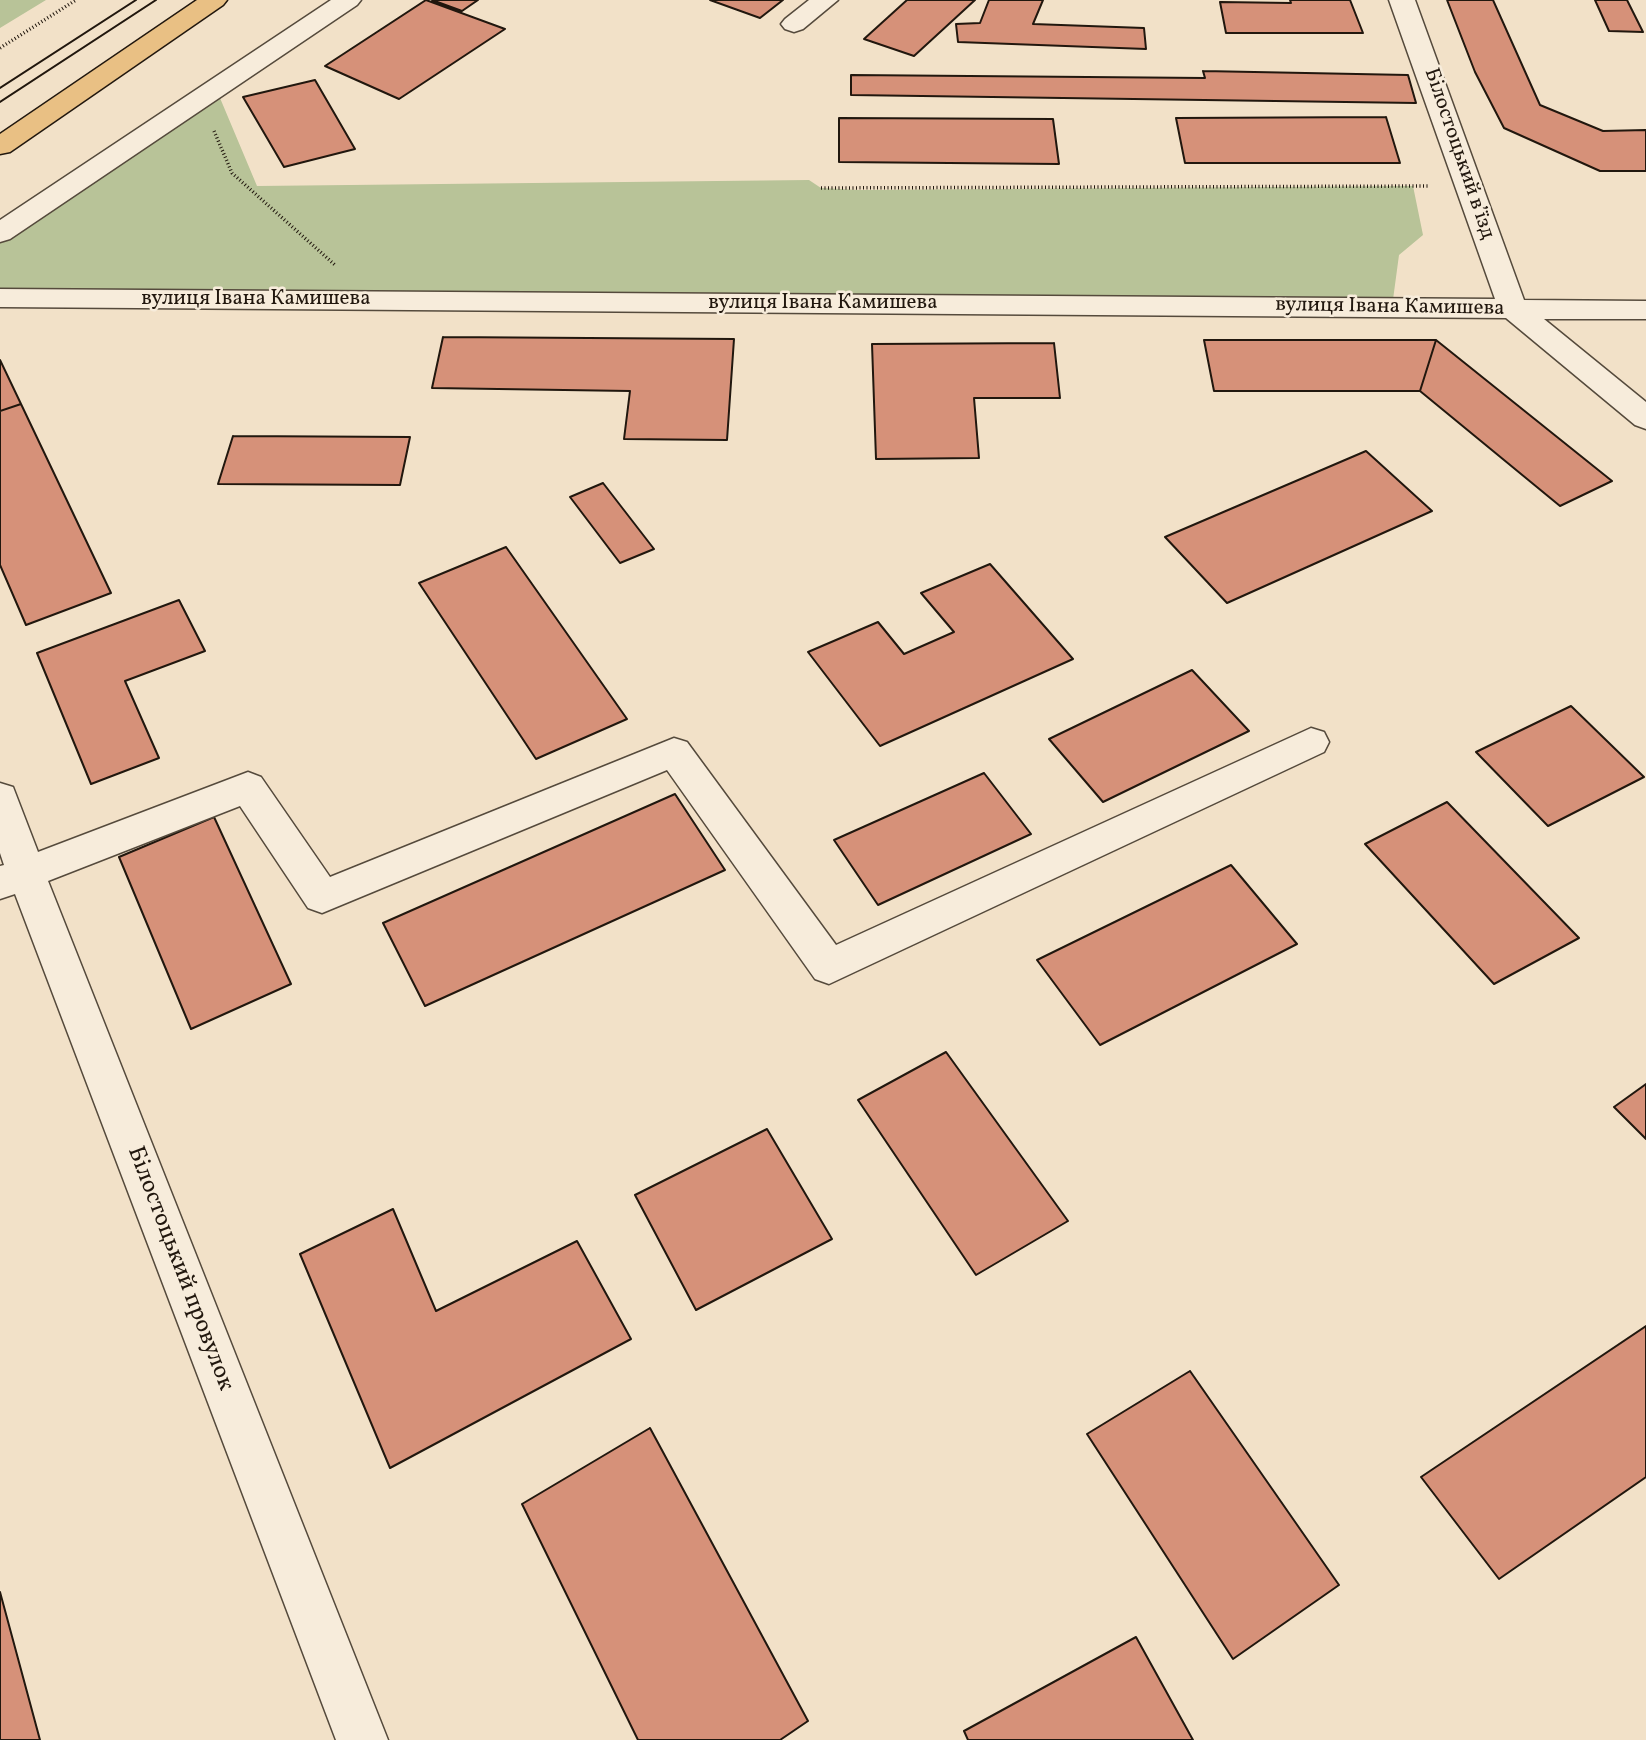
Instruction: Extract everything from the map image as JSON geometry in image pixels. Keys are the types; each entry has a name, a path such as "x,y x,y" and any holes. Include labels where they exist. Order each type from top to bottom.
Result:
{"main road":[{"path":"0,146 214,0"}],"street":[{"path":"0,233 348,0"},
{"path":"794,24 825,0"},
{"name":"Білостоцький в’їзд","path":"1402,0 1513,309"},
{"name":"вулиця Івана Камишева","path":"0,298 1646,310"},
{"path":"1513,309 1646,418"},
{"path":"13,878 248,788 322,897 674,752 829,967 1311,742"},
{"name":"Білостоцький провулок","path":"0,798 13,878 362,1740"}],"path":[{"path":"0,48 76,0"},
{"path":"201,98 232,173 376,301"},
{"path":"821,188 1469,184"}],"green space":[{"path":"0,0 46,0 0,28"},
{"path":"220,98 257,186 809,180 821,188 859,190 1413,186 1423,235 1399,255 1392,307 0,298 0,233 168,121"}],"building":[{"path":"426,0 505,29 399,99 325,66"},
{"path":"432,0 478,0 462,11"},
{"path":"710,0 783,0 760,18"},
{"path":"907,0 975,0 914,56 864,39"},
{"path":"989,0 1043,0 1033,24 1144,28 1146,49 958,42 956,24 980,23"},
{"path":"1290,0 1350,0 1363,33 1226,33 1220,2 1291,3"},
{"path":"1447,0 1493,0 1540,105 1603,131 1646,130 1646,171 1600,171 1504,128 1475,72"},
{"path":"1595,0 1627,0 1643,32 1609,31"},
{"path":"1203,71 1408,75 1416,103 851,95 851,75 1205,78"},
{"path":"315,80 355,149 284,167 243,97"},
{"path":"1386,117 1400,163 1185,163 1176,118"},
{"path":"839,118 1053,119 1059,164 839,162"},
{"path":"443,337 734,339 727,440 624,439 630,391 432,388"},
{"path":"1204,340 1436,340 1420,391 1214,391"},
{"path":"1436,340 1612,481 1560,506 1420,391"},
{"path":"1054,343 1060,398 974,398 979,458 876,459 872,344"},
{"path":"0,360 21,404 0,411"},
{"path":"21,404 111,593 26,625 0,565 0,411"},
{"path":"233,436 410,437 400,485 218,484"},
{"path":"1366,451 1432,511 1227,603 1165,537"},
{"path":"603,483 654,549 620,563 570,497"},
{"path":"506,547 627,719 536,759 419,583"},
{"path":"990,564 1073,659 880,746 808,652 878,622 904,654 954,632 921,593"},
{"path":"179,600 205,651 125,681 159,758 91,784 37,653"},
{"path":"1192,670 1249,731 1103,802 1049,739"},
{"path":"1571,706 1644,777 1548,826 1476,752"},
{"path":"984,773 1031,834 878,905 834,840"},
{"path":"675,794 725,870 425,1006 383,923"},
{"path":"1447,802 1579,938 1494,984 1365,844"},
{"path":"214,817 291,984 191,1029 119,857"},
{"path":"1231,865 1297,944 1100,1045 1037,960"},
{"path":"946,1052 1068,1221 976,1275 858,1100"},
{"path":"1646,1084 1646,1139 1614,1107"},
{"path":"767,1129 832,1239 696,1310 635,1195"},
{"path":"393,1209 436,1311 577,1241 631,1339 390,1468 300,1254"},
{"path":"1646,1326 1646,1477 1499,1579 1421,1477"},
{"path":"1190,1371 1339,1585 1233,1659 1087,1434"},
{"path":"650,1428 808,1721 780,1740 638,1740 522,1504"},
{"path":"0,1592 40,1740 0,1740"},
{"path":"1136,1637 1193,1740 968,1740 964,1731"}],"tram line":[{"path":"0,88 136,0"},
{"path":"0,102 156,0"}]}
